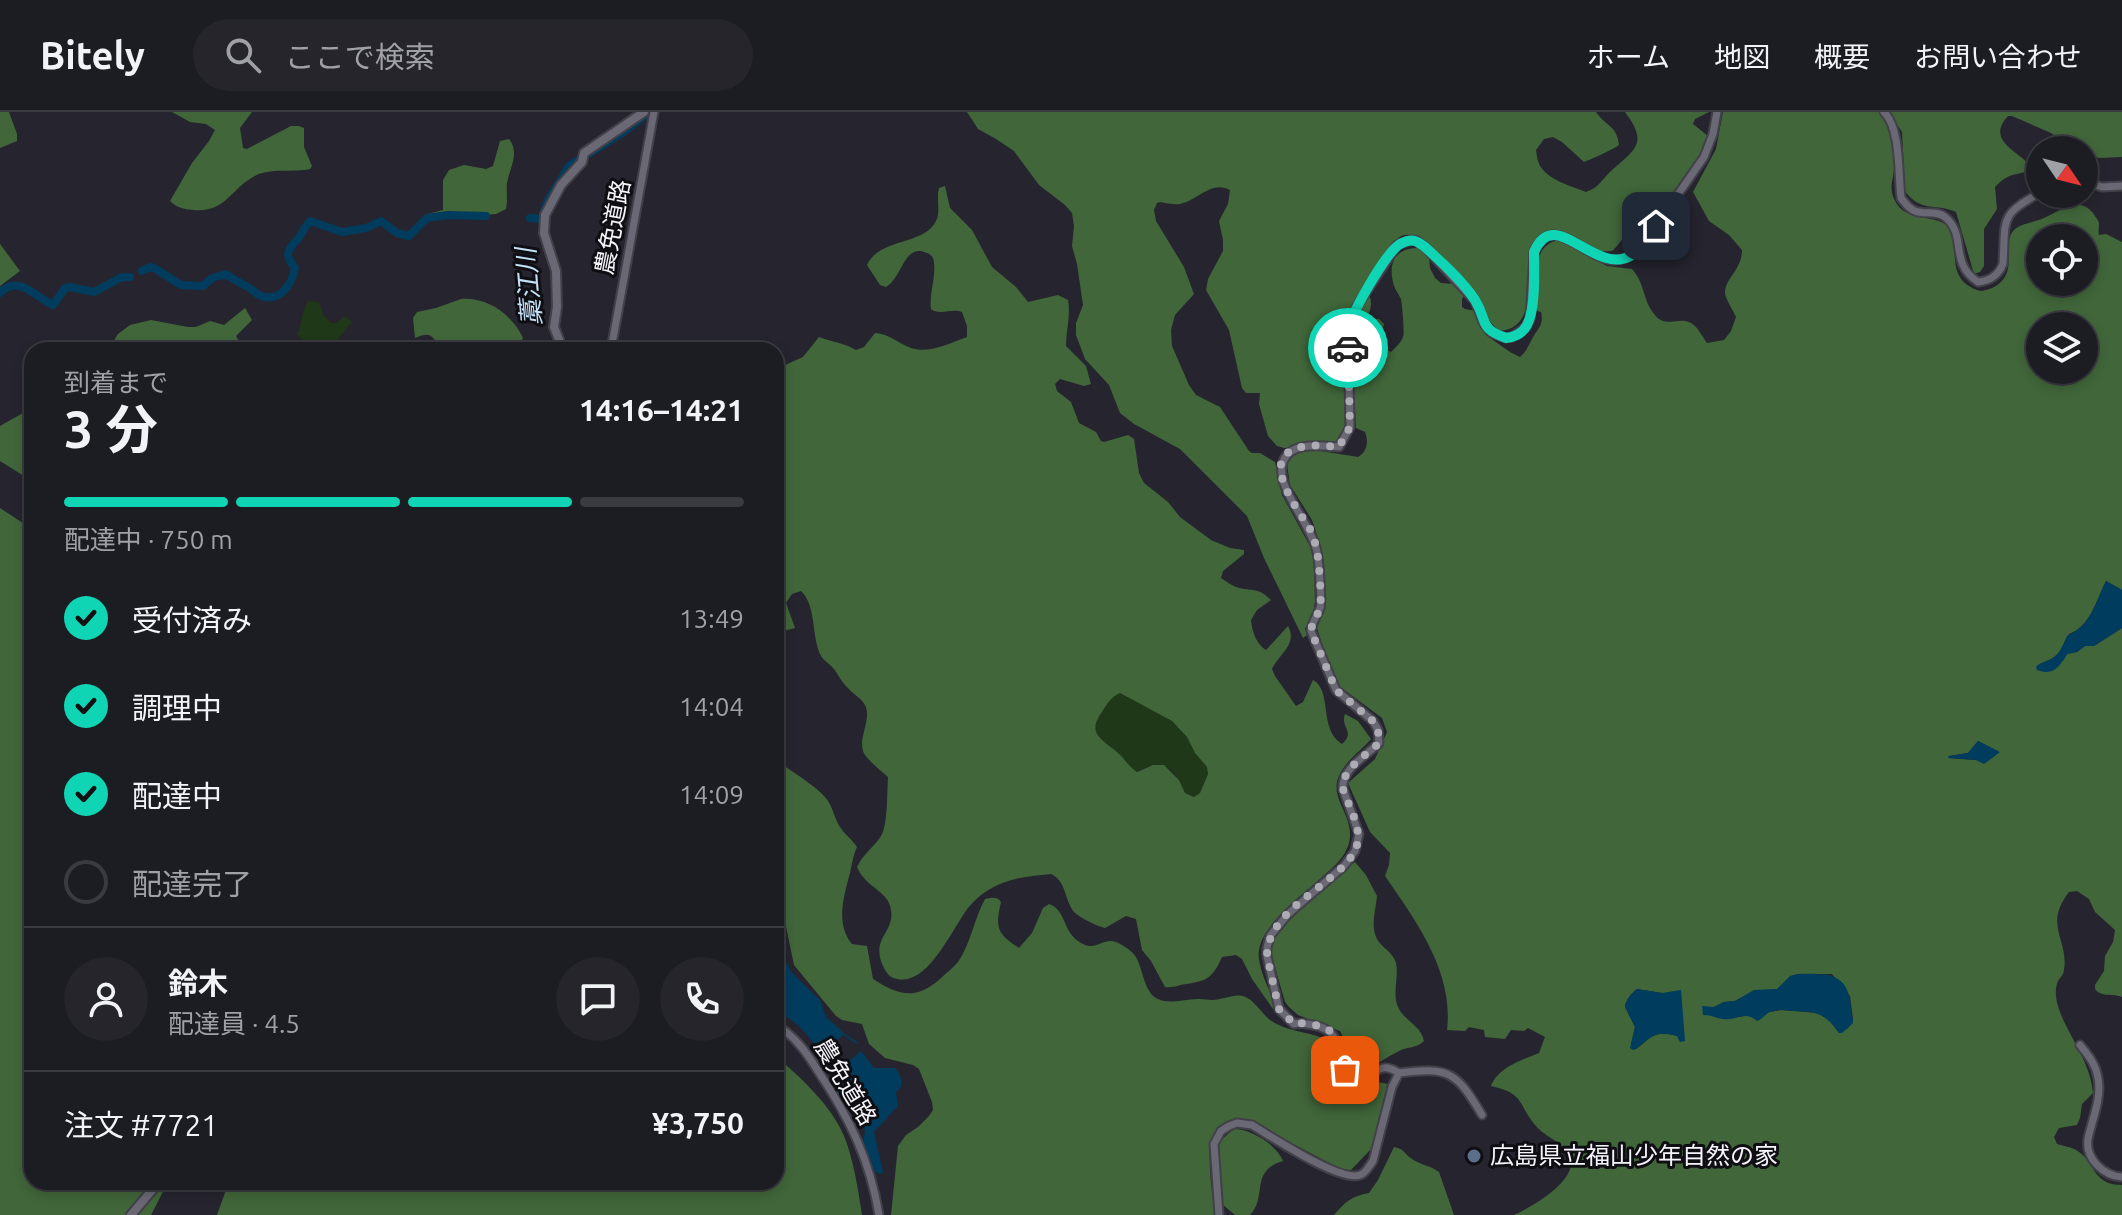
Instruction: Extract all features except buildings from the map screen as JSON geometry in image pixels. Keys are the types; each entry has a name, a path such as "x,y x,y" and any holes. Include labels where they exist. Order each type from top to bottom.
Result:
{"main road":[{"path":"560,342 554,327 556,271 544,233 545,215 561,185 584,153 644,112"},
{"path":"131,1215 152,1190"}],"street":[{"name":"農免道路","path":"612,342 654,112"},
{"path":"1482,1115 1455,1078 1442,1071 1399,1073 1382,1067 1365,1078 1350,1074 1339,1062 1337,1041 1332,1032 1324,1027 1299,1022 1294,1024 1279,1009 1267,956 1270,936 1301,901 1344,866 1355,851 1359,834 1342,782 1348,771 1379,743 1378,730 1373,721 1336,690 1311,631 1312,622 1321,606 1317,552 1312,532 1283,484 1280,473 1284,458 1292,451 1300,447 1339,447 1348,433 1348,329 1357,306 1397,245 1411,240 1425,247 1475,301 1484,324 1492,333 1512,337 1526,327 1530,319 1534,252 1538,244 1548,235 1558,235 1599,257 1610,260 1630,257 1640,249 1704,157 1717,112"},
{"path":"1884,112 1895,131 1901,198 1914,211 1940,214 1946,218 1955,232 1965,272 1978,282 1992,279 2000,271 2006,218 2026,200"},
{"path":"2098,186 2122,186"},
{"name":"農免道路","path":"784,1030 801,1047 849,1120 865,1158 879,1215"},
{"path":"2080,1045 2093,1062 2098,1078 2098,1098 2087,1141 2089,1153 2099,1168 2122,1177"},
{"path":"1219,1215 1213,1152 1221,1131 1246,1123 1328,1169 1346,1176 1361,1175 1373,1161 1392,1087 1399,1073"}],"green space":[{"path":"0,112 9,112 17,141 0,148"},
{"path":"172,112 252,112 240,128 243,148 247,149 291,126 299,126 304,128 304,147 312,166 310,169 259,174 213,208 181,208 170,201 215,130"},
{"path":"967,112 1596,112 1613,129 1619,145 1584,162 1553,137 1544,139 1536,150 1543,170 1560,182 1586,192 1597,186 1636,145 1636,132 1625,112 1709,112 1695,119 1693,124 1708,136 1703,152 1655,217 1640,220 1612,251 1593,250 1571,237 1553,232 1536,240 1529,267 1528,300 1524,314 1516,325 1501,331 1496,328 1475,293 1441,256 1416,237 1407,235 1398,238 1348,313 1344,333 1345,433 1336,444 1277,446 1268,436 1259,404 1260,393 1246,393 1242,388 1229,330 1206,290 1208,279 1223,251 1219,221 1228,204 1230,190 1210,189 1180,204 1157,203 1154,210 1156,221 1184,267 1194,294 1175,315 1171,330 1172,346 1189,385 1196,395 1220,407 1249,451 1260,453 1275,462 1282,495 1311,548 1315,602 1305,629 1307,635 1303,638 1247,516 1180,449 1120,413 1109,385 1085,359 1076,335 1076,323 1083,305 1072,246 1072,213 1039,185 1014,151 978,129"},
{"path":"1723,112 1879,112 1888,125 1894,146 1894,199 1906,213 1945,224 1953,237 1958,274 1969,286 1980,291 2001,282 2006,275 2009,242 2015,229 2021,225 2065,208 2087,208 2099,222 2099,235 2106,234 2122,242 2122,590 2106,581 2083,625 2069,634 2057,655 2036,667 2063,661 2067,654 2085,646 2094,646 2122,628 2122,997 2095,989 2104,971 2105,956 2113,942 2115,930 2095,912 2089,899 2077,891 2069,892 2058,914 2065,959 2056,996 2060,1012 2084,1061 2093,1093 2082,1104 2077,1125 2059,1128 2054,1137 2057,1144 2082,1155 2099,1177 2122,1185 2122,1215 1514,1215 1553,1191 1568,1173 1571,1164 1566,1150 1536,1126 1516,1096 1491,1086 1505,1069 1539,1053 1545,1037 1528,1028 1524,1031 1511,1030 1505,1039 1485,1037 1484,1030 1469,1027 1465,1031 1447,1030 1448,1009 1439,968 1420,929 1385,876 1390,853 1370,832 1348,783 1375,759 1387,732 1382,718 1339,686 1328,663 1317,628 1326,603 1321,547 1312,520 1290,485 1287,464 1290,457 1300,451 1315,450 1358,457 1365,450 1365,432 1356,428 1351,334 1368,294 1370,311 1358,340 1362,339 1372,319 1379,319 1384,324 1382,347 1391,352 1401,341 1404,330 1401,299 1394,286 1392,268 1396,257 1405,250 1418,248 1429,257 1435,278 1441,283 1455,284 1466,293 1462,307 1476,311 1486,335 1520,357 1542,321 1541,312 1535,310 1539,258 1550,243 1560,240 1607,266 1632,269 1651,310 1659,319 1691,323 1707,343 1724,340 1736,317 1726,296 1726,288 1742,250 1729,235 1709,221 1693,192 1716,149","holes":["1978,741 1999,752 1988,761 1949,758 1968,753","1797,974 1832,974 1850,996 1853,1019 1848,1028 1839,1033 1830,1021 1818,1013 1782,1010 1726,1019 1713,1015 1714,1007 1724,1002 1735,1001 1754,991 1777,989","1637,989 1662,993 1677,1036 1655,1035 1636,1049 1631,1044 1635,1027 1625,1007"]},
{"path":"1889,112 2122,112 2122,157 2098,158 2098,136 2055,136 2008,116 2000,133 2002,140 2026,161 2026,171 2010,176 1995,187 1997,209 1984,229 1984,266 1974,274 1956,212 1923,205 1905,191 1902,132"},
{"path":"509,139 514,155 507,183 506,209 496,214 426,220 424,215 443,210 443,180 449,170 464,165 486,169 493,166 500,141"},
{"path":"945,186 950,208 972,230 992,267 1028,302 1058,295 1068,300 1066,346 1086,366 1091,384 1084,386 1060,379 1055,384 1057,391 1071,402 1079,423 1096,432 1104,442 1128,435 1134,439 1139,473 1144,483 1168,502 1180,517 1211,540 1244,550 1244,554 1223,571 1221,578 1236,587 1260,592 1271,600 1257,610 1251,620 1255,637 1266,650 1288,626 1291,638 1272,669 1275,676 1296,706 1303,702 1313,680 1319,685 1330,729 1342,744 1348,736 1345,714 1358,721 1371,739 1339,776 1337,793 1350,836 1346,851 1332,868 1280,914 1259,948 1262,971 1276,1006 1273,1009 1242,959 1236,955 1222,957 1216,969 1205,979 1165,987 1142,950 1136,919 1126,916 1105,928 1085,920 1075,913 1060,881 1051,874 1006,882 981,895 968,908 938,954 919,974 908,979 897,979 884,968 879,950 891,918 890,904 857,867 881,836 887,808 888,777 865,755 862,744 866,707 821,656 812,613 801,591 792,594 786,603 795,628 784,631 784,365 803,357 819,337 856,350 864,347 875,333 911,348 925,350 967,337 962,312 931,309 934,260 930,255 913,252 886,287 880,285 867,265 882,250 930,229 937,217 939,188","holes":["1120,693 1172,721 1207,767 1208,774 1200,793 1194,797 1185,793 1179,780 1164,765 1153,765 1137,772 1098,736 1096,726 1104,709"]},
{"path":"0,244 20,271 0,286"},
{"path":"461,299 489,304 512,322 523,338 521,342 435,342 431,336 415,338 413,318 417,312"},
{"path":"308,301 319,302 323,315 331,323 345,316 352,322 336,342 304,342 297,334"},
{"path":"245,308 252,320 236,336 239,342 113,342 130,325 151,320 188,327 210,321 224,325"},
{"path":"24,412 24,476 0,461 0,426"},
{"path":"0,508 24,524 24,1190 164,1190 151,1215 0,1215"},
{"path":"1120,693 1172,721 1187,737 1207,767 1208,774 1200,793 1194,797 1185,793 1170,769 1146,767 1136,772 1098,736 1097,720 1110,701"},
{"path":"784,766 825,797 840,827 857,847 842,909 844,928 852,944 867,946 873,979 890,989 906,993 922,991 958,962 985,899 996,898 1001,902 998,918 1000,930 1006,939 1019,948 1032,933 1043,908 1049,904 1059,912 1071,934 1083,944 1093,946 1111,941 1132,952 1150,992 1158,999 1216,1000 1243,996 1277,1024 1327,1040 1334,1062 1348,1079 1362,1084 1387,1084 1384,1106 1372,1148 1351,1170 1341,1169 1245,1119 1229,1121 1219,1128 1210,1154 1215,1215 891,1215 898,1146 929,1116 933,1110 932,1102 919,1069 885,1058 869,1044 862,1024 836,1016 794,965 784,917"},
{"path":"1355,862 1377,896 1374,928 1377,939 1396,963 1398,1007 1420,1031 1424,1041 1362,1071 1352,1063 1340,1031 1298,1015 1285,1002 1270,950 1274,936 1324,886"},
{"path":"784,1063 814,1093 844,1136 862,1215 217,1215 226,1190 784,1190"},
{"path":"1234,1129 1263,1139 1283,1161 1266,1171 1250,1215 1235,1215 1222,1204 1220,1197 1216,1148"},
{"path":"1394,1147 1439,1172 1454,1215 1334,1215 1349,1200 1369,1193"}],"water":[{"path":"2106,581 2122,590 2122,628 2094,646 2085,646 2067,654 2052,671 2037,670 2038,665 2056,656 2068,635 2082,626 2096,605"},
{"path":"1978,741 2000,752 1984,764 1976,760 1948,758 1968,753"},
{"path":"784,959 793,974 820,1000 826,1017 842,1031 842,1036 822,1053 796,1023 784,1016"},
{"path":"1790,976 1830,976 1843,983 1850,1000 1853,1023 1839,1033 1825,1018 1809,1012 1777,1010 1757,1021 1748,1016 1723,1019 1703,1015 1702,1006 1714,1007 1735,1001 1754,990 1777,989"},
{"path":"1637,989 1662,993 1681,990 1685,1041 1680,1042 1677,1036 1670,1034 1659,1034 1636,1049 1630,1048 1635,1027 1625,1007"},
{"path":"861,1051 874,1068 895,1068 902,1080 896,1092 898,1106 874,1132 881,1174 875,1172 863,1142 865,1131 861,1115 828,1079"}],"waterway":[{"path":"543,213 569,166 650,112"},
{"path":"142,271 150,267 181,285 203,286 212,278 226,274 259,295 273,297 291,281 295,268 288,253 310,221 342,232 366,228 381,221 397,233 409,236 427,218 486,216"},
{"path":"530,218 541,219"},
{"path":"0,293 7,288 21,286 53,305 65,288 94,292 122,277 130,277"},
{"path":"842,1033 857,1043"}],"way so far":[{"path":"1345,1070 1339,1062 1337,1041 1332,1032 1324,1027 1299,1022 1294,1024 1279,1009 1267,948 1270,936 1288,914 1344,866 1355,851 1359,834 1342,782 1348,771 1379,743 1378,730 1373,721 1336,690 1311,631 1312,622 1321,606 1317,552 1312,532 1283,484 1280,473 1284,458 1292,451 1300,447 1339,447 1348,433 1348,348"}],"place":[{"name":"広島県立福山少年自然の家","path":"1474,1156"}],"route":[{"path":"1348,348 1348,329 1357,306 1389,255 1403,242 1417,241 1425,247 1475,301 1484,324 1492,333 1506,338 1520,333 1530,319 1534,252 1548,235 1566,238 1599,257 1619,260 1630,257 1640,249 1656,226"}],"water label":[{"name":"藁江川","path":"529,287"}]}
